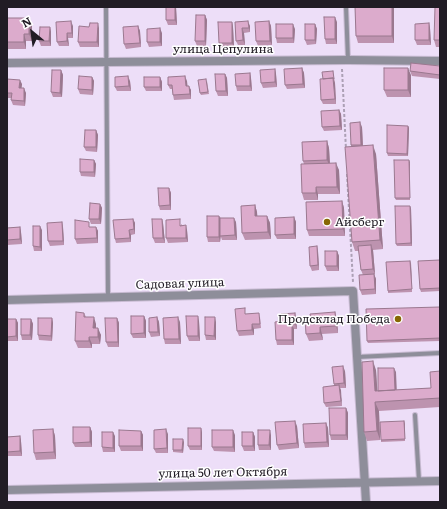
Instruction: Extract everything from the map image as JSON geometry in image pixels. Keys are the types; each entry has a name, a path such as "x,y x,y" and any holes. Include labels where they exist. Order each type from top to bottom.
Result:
{"street":[{"name":"улица Цепулина","path":"7,63 345,60 440,61"},
{"name":"Садовая улица","path":"7,300 354,291"},
{"path":"354,291 366,502"},
{"name":"улица 50 лет Октября","path":"7,490 440,481"}],"lane":[{"path":"106,7 108,297"},
{"path":"345,60 346,7"},
{"path":"357,357 440,353"},
{"path":"415,415 419,482"}],"path":[{"path":"345,60 346,155"},
{"path":"347,171 354,291"}],"building":[{"path":"166,7 175,7 175,20 166,20"},
{"path":"355,7 392,7 392,36 356,36"},
{"path":"435,7 440,7 440,40 434,40"},
{"path":"196,15 205,15 205,41 195,41"},
{"path":"324,17 335,17 335,39 325,39"},
{"path":"7,18 29,18 29,34 24,34 24,42 7,42"},
{"path":"71,21 72,33 67,33 67,41 57,42 56,22"},
{"path":"248,21 249,28 242,28 243,40 236,41 235,22"},
{"path":"269,21 270,41 256,41 255,22"},
{"path":"218,22 232,22 232,43 219,43"},
{"path":"90,23 98,23 97,42 78,42 79,26 89,27"},
{"path":"429,23 429,40 415,40 415,24"},
{"path":"276,24 293,24 293,38 276,38"},
{"path":"305,24 315,24 315,40 305,40"},
{"path":"138,26 140,43 124,44 123,27"},
{"path":"40,27 50,27 49,41 39,41"},
{"path":"160,28 160,42 147,42 147,29"},
{"path":"411,63 440,66 440,75 410,71"},
{"path":"302,68 303,84 285,85 284,69"},
{"path":"384,68 408,68 408,90 384,90"},
{"path":"275,69 275,82 261,83 260,70"},
{"path":"52,70 61,70 60,93 51,92"},
{"path":"333,71 334,79 323,79 322,72"},
{"path":"250,73 250,86 236,86 235,74"},
{"path":"215,74 225,74 226,91 216,91"},
{"path":"79,76 92,77 92,90 78,89"},
{"path":"128,76 129,86 115,87 115,77"},
{"path":"185,76 186,86 189,86 190,94 173,95 172,85 168,85 168,77"},
{"path":"144,77 160,77 160,87 144,87"},
{"path":"333,78 335,99 321,100 320,79"},
{"path":"7,79 20,80 19,88 24,88 24,101 11,100 12,93 7,93"},
{"path":"206,79 208,92 200,93 198,80"},
{"path":"339,110 340,126 322,127 321,111"},
{"path":"360,122 361,145 351,145 350,123"},
{"path":"387,125 408,126 407,154 387,153"},
{"path":"85,130 96,130 96,147 84,147"},
{"path":"327,141 327,160 303,161 302,142"},
{"path":"373,145 380,240 352,242 345,147"},
{"path":"80,159 94,160 94,172 80,172"},
{"path":"394,160 409,160 410,198 395,198"},
{"path":"336,163 337,187 316,187 316,193 302,193 301,164"},
{"path":"158,188 169,188 170,205 159,206"},
{"name":"Айсберг","path":"342,201 343,229 307,230 306,202"},
{"path":"90,203 100,204 99,219 89,219"},
{"path":"255,205 255,216 267,216 268,232 242,233 241,206"},
{"path":"395,206 410,206 411,243 396,244"},
{"path":"207,216 219,216 219,237 207,237"},
{"path":"294,217 294,234 275,235 275,218"},
{"path":"220,218 234,218 235,235 220,236"},
{"path":"133,219 134,229 129,230 130,238 115,239 113,220"},
{"path":"152,219 162,219 163,238 153,238"},
{"path":"180,219 180,226 186,225 186,238 166,238 166,220"},
{"path":"75,220 89,222 89,227 96,227 97,238 75,239"},
{"path":"62,222 63,241 48,241 47,223"},
{"path":"33,226 40,226 40,247 33,246"},
{"path":"20,227 20,239 7,240 7,228"},
{"path":"371,245 373,269 361,270 358,246"},
{"path":"317,246 318,265 310,266 309,247"},
{"path":"325,251 337,251 337,266 325,266"},
{"path":"440,260 440,288 420,289 418,261"},
{"path":"410,261 412,289 388,291 386,262"},
{"path":"374,274 375,289 360,290 359,275"},
{"path":"440,307 440,338 367,341 366,309"},
{"path":"245,308 245,314 259,313 260,324 252,324 252,330 237,331 235,309"},
{"path":"76,312 84,313 84,317 94,317 93,328 98,328 98,337 89,337 89,341 75,341"},
{"path":"335,312 336,326 320,327 320,333 306,334 305,319 311,319 310,314"},
{"path":"295,313 295,324 292,324 292,340 276,340 275,322 281,321 281,314"},
{"path":"131,316 144,316 144,333 131,334"},
{"path":"186,316 198,316 198,336 187,336"},
{"path":"157,317 158,332 149,332 149,318"},
{"path":"178,317 179,339 164,339 163,318"},
{"path":"205,317 215,317 214,336 205,335"},
{"path":"38,318 52,318 51,336 38,335"},
{"path":"105,318 117,318 118,342 106,342"},
{"path":"7,319 16,319 16,336 7,337"},
{"path":"21,319 31,319 30,335 21,335"},
{"path":"373,361 375,391 431,388 430,372 440,371 440,398 375,402 377,431 364,432 362,362"},
{"path":"343,366 344,383 334,384 332,367"},
{"path":"378,368 394,368 395,390 378,391"},
{"path":"339,385 341,401 324,403 323,387"},
{"path":"329,408 346,408 346,435 330,435"},
{"path":"295,421 297,443 277,445 275,422"},
{"path":"404,421 405,439 381,440 380,422"},
{"path":"326,423 327,442 304,443 303,424"},
{"path":"73,427 90,427 90,442 73,443"},
{"path":"188,428 201,428 201,446 188,446"},
{"path":"53,429 54,452 34,453 33,430"},
{"path":"166,429 167,448 154,449 154,430"},
{"path":"119,430 141,431 141,446 119,446"},
{"path":"212,430 233,430 233,447 212,447"},
{"path":"258,430 270,430 269,445 258,445"},
{"path":"102,432 113,432 113,448 102,447"},
{"path":"242,432 253,432 253,446 242,446"},
{"path":"20,436 20,451 7,452 7,437"},
{"path":"173,439 183,439 182,450 173,450"}],"place":[{"name":"Айсберг","path":"327,222"},
{"name":"Продсклад Победа","path":"398,319"}]}
